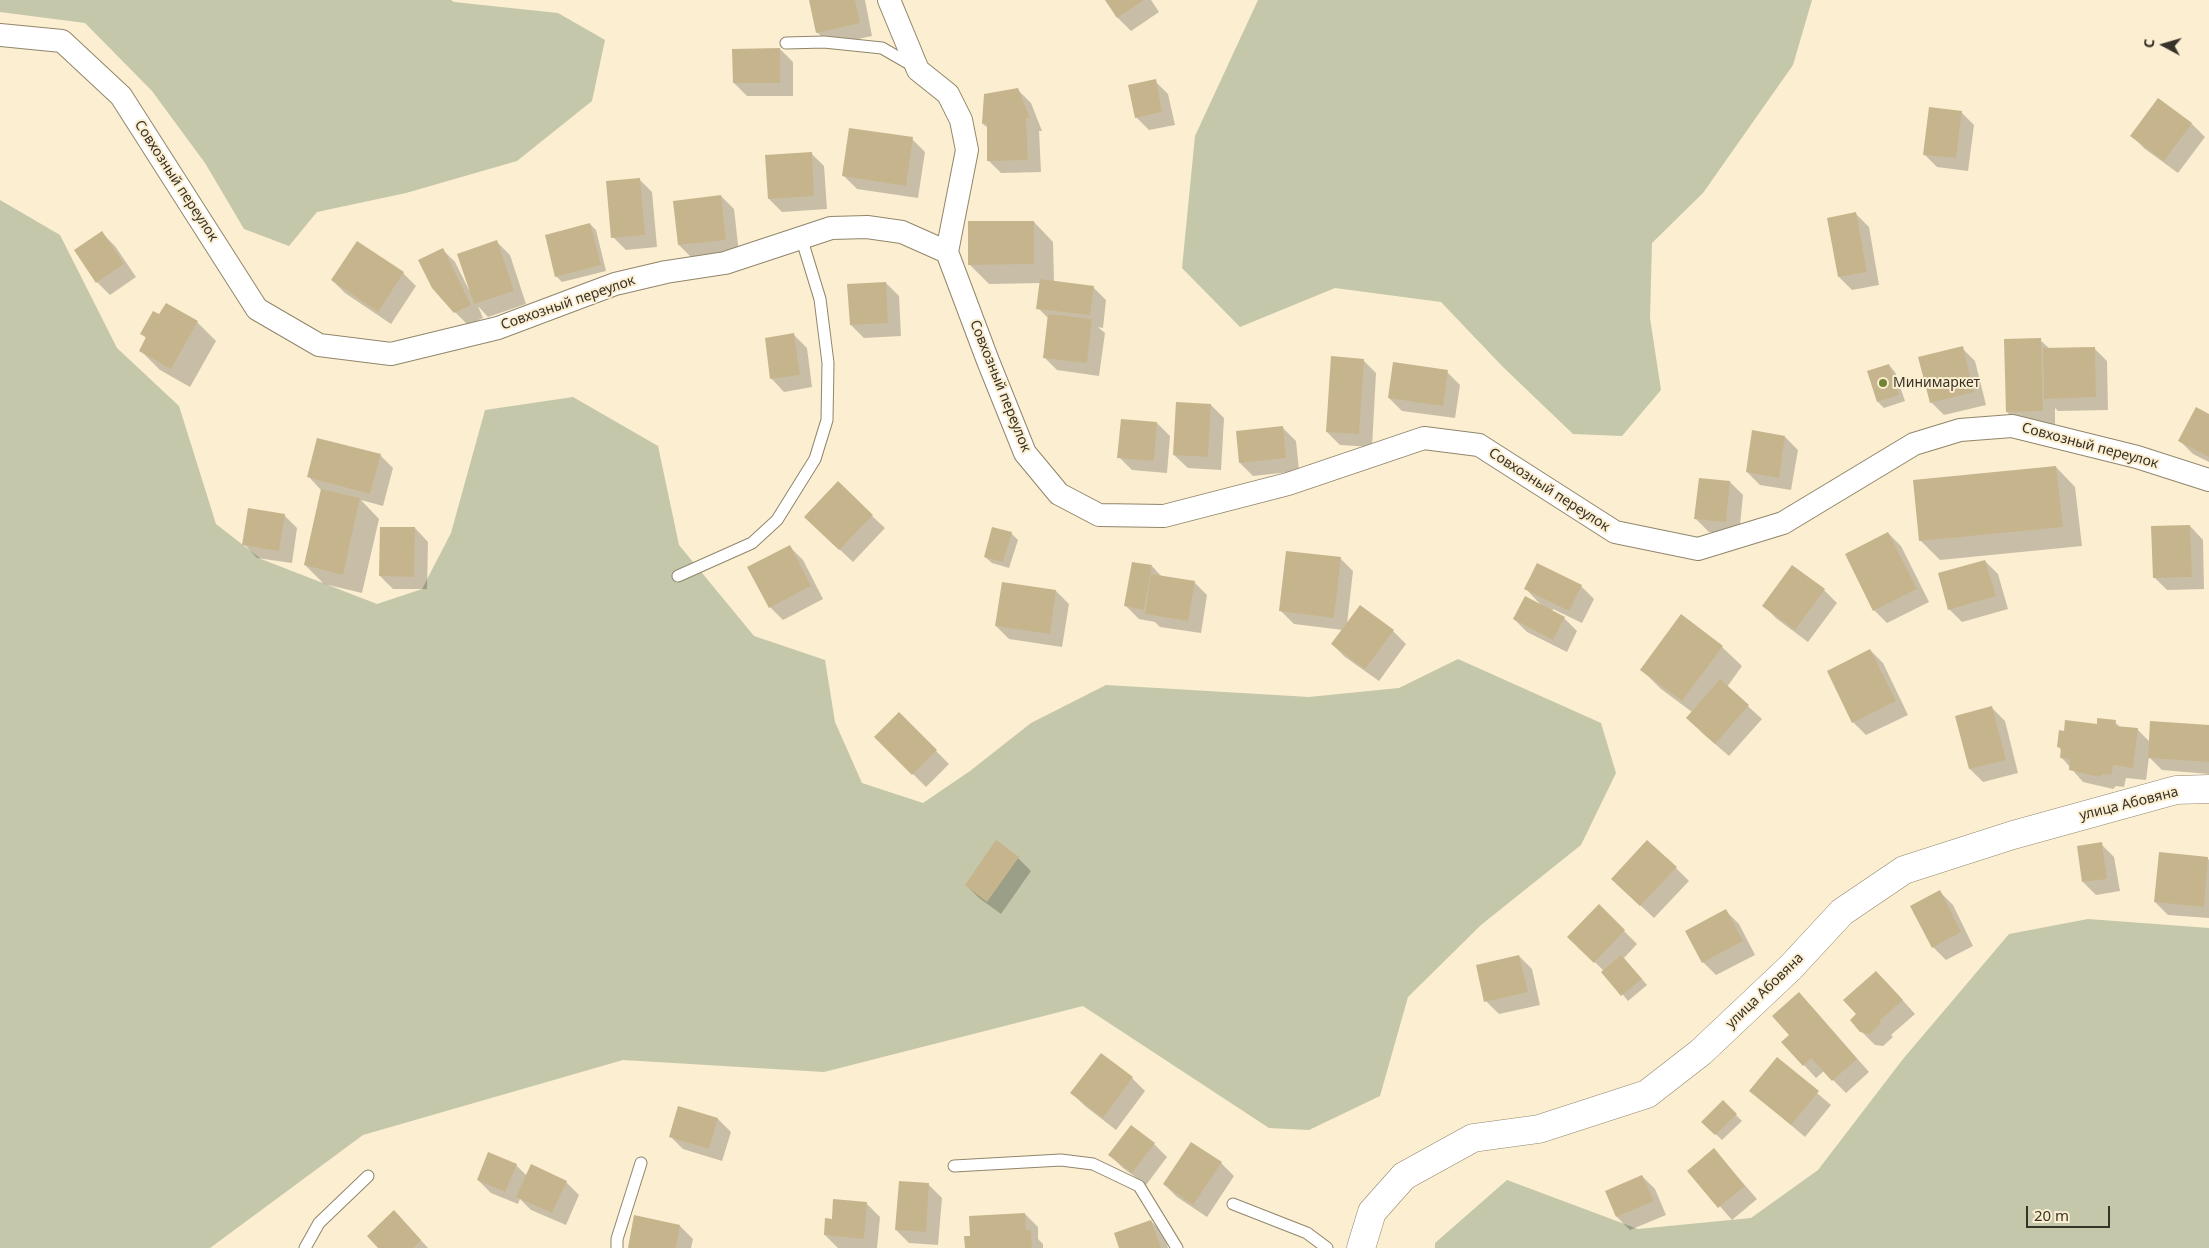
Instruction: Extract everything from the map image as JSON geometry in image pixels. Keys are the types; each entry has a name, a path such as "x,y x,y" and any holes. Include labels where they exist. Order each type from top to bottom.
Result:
{"street":[{"path":"890,0 918,70 948,94 961,120 967,150 948,252"},
{"name":"Совхозный переулок","path":"0,35 62,41 121,96 257,309 319,344 391,354 498,328 615,284 666,272 725,263 831,228 867,226 902,232 948,252 988,361 1025,452 1059,494 1099,515 1164,516 1288,484 1424,438 1480,445 1614,532 1698,548 1783,523 1914,444 1960,430 2012,426 2137,457 2209,480"},
{"name":"улица Абовяна","path":"1361,1248 1372,1212 1404,1176 1473,1138 1539,1129 1647,1094 1701,1052 1791,967 1842,912 1904,870 2013,835 2176,790 2209,789"}],"lane":[{"path":"786,43 824,42 882,48 918,70"},
{"path":"678,576 752,543 777,520 815,459 827,420 828,363 820,299 801,237"},
{"path":"954,1166 1061,1160 1093,1164 1139,1186 1177,1248"},
{"path":"617,1248 617,1239 641,1163"},
{"path":"305,1248 319,1223 368,1176"},
{"path":"1232,1204 1307,1233 1327,1248"}],"green space":[{"path":"0,0 451,0 454,2 558,13 605,40 592,101 517,161 406,193 317,212 289,246 244,229 205,163 152,91 85,23 0,12"},
{"path":"1258,0 1812,0 1793,65 1703,193 1652,243 1650,318 1661,390 1622,436 1573,434 1503,367 1441,302 1335,288 1240,327 1182,268 1195,136"},
{"path":"0,200 60,235 117,348 179,406 216,524 261,559 377,604 422,589 451,533 485,410 573,397 658,446 679,545 754,636 825,660 835,722 862,783 923,803 970,771 1031,723 1106,685 1309,697 1399,688 1458,659 1601,723 1616,773 1581,845 1481,925 1408,997 1380,1096 1309,1130 1269,1128 1083,1006 824,1072 623,1060 363,1135 210,1248 0,1248"},
{"path":"2088,919 2209,928 2209,1248 1435,1248 1435,1243 1507,1180 1638,1229 1751,1218 1818,1170 1903,1059 2009,934"}],"building":[{"path":"809,0 855,0 860,23 816,33"},
{"path":"1105,0 1144,0 1117,18"},
{"path":"780,48 780,83 733,83 732,49"},
{"path":"1156,79 1162,112 1135,118 1128,85"},
{"path":"1018,88 1030,118 1026,118 1028,160 987,161 987,123 982,124 984,94"},
{"path":"2158,98 2192,123 2164,161 2130,136"},
{"path":"1929,107 1962,111 1956,158 1923,155"},
{"path":"849,128 913,137 906,186 842,176"},
{"path":"812,152 814,196 768,199 765,155"},
{"path":"640,178 645,235 611,238 606,181"},
{"path":"721,195 726,240 678,245 673,201"},
{"path":"1856,212 1867,272 1838,277 1827,218"},
{"path":"968,221 1034,221 1034,264 968,265"},
{"path":"590,223 601,265 555,277 545,235"},
{"path":"102,231 124,264 96,283 74,250"},
{"path":"497,240 514,291 474,304 457,254"},
{"path":"357,241 404,272 378,312 331,280"},
{"path":"443,248 471,305 454,313 432,288 418,260"},
{"path":"1040,279 1094,286 1090,315 1036,309"},
{"path":"886,282 888,323 850,325 847,284"},
{"path":"166,303 198,321 171,369 139,351 146,337 140,334 153,311 159,314"},
{"path":"1048,314 1092,319 1087,363 1043,358"},
{"path":"794,333 800,375 770,379 765,338"},
{"path":"2041,338 2043,411 2006,412 2004,339"},
{"path":"1963,346 1974,392 1930,403 1918,357"},
{"path":"2095,347 2096,397 2044,399 2043,348"},
{"path":"1331,356 1364,359 1359,434 1326,432"},
{"path":"1393,362 1448,370 1443,406 1388,398"},
{"name":"Минимаркет","path":"1889,364 1899,395 1877,402 1867,371"},
{"path":"1176,402 1211,404 1208,457 1173,455"},
{"path":"2196,407 2209,414 2209,457 2178,441"},
{"path":"1121,419 1157,422 1154,461 1117,458"},
{"path":"1283,426 1286,458 1239,463 1236,431"},
{"path":"1752,430 1785,436 1779,478 1746,472"},
{"path":"317,438 381,454 370,494 307,477"},
{"path":"2056,466 2063,527 1919,541 1913,480"},
{"path":"1699,478 1730,481 1726,522 1694,519"},
{"path":"838,481 873,515 839,550 804,517"},
{"path":"321,489 360,498 343,575 304,565"},
{"path":"248,508 285,514 279,551 242,545"},
{"path":"2190,525 2192,577 2153,578 2151,526"},
{"path":"380,527 415,527 414,577 379,576"},
{"path":"992,527 1012,532 1003,562 984,557"},
{"path":"1888,532 1917,589 1873,611 1845,554"},
{"path":"790,545 811,586 769,608 747,567"},
{"path":"1286,551 1341,557 1334,618 1279,611"},
{"path":"1985,560 1996,596 1948,610 1938,573"},
{"path":"1132,562 1152,565 1144,610 1124,606"},
{"path":"1537,563 1582,585 1569,611 1524,589"},
{"path":"1792,565 1825,589 1795,630 1762,606"},
{"path":"1151,574 1195,581 1188,621 1145,614"},
{"path":"1002,582 1056,590 1050,634 995,626"},
{"path":"1525,596 1565,617 1553,640 1513,619"},
{"path":"1360,605 1394,630 1365,669 1331,644"},
{"path":"1681,614 1723,646 1682,701 1640,670"},
{"path":"1870,649 1896,701 1852,723 1827,671"},
{"path":"1720,679 1749,705 1715,744 1686,718"},
{"path":"1992,706 2006,760 1969,769 1955,716"},
{"path":"899,712 937,750 912,775 874,737"},
{"path":"2097,718 2116,720 2115,726 2138,728 2133,768 2113,765 2112,775 2103,774 2099,777 2069,770 2070,759 2060,758 2061,748 2057,747 2059,730 2064,731 2065,720 2097,724"},
{"path":"2150,721 2209,725 2209,762 2148,758"},
{"path":"996,840 1019,857 987,902 965,885"},
{"path":"1647,840 1677,867 1640,906 1611,879"},
{"path":"2102,842 2107,879 2082,882 2077,846"},
{"path":"2159,852 2208,857 2204,907 2154,902"},
{"path":"1940,890 1961,932 1932,948 1910,906"},
{"path":"1599,904 1625,930 1594,963 1567,937"},
{"path":"1726,909 1743,941 1702,963 1685,931"},
{"path":"1519,955 1528,992 1484,1002 1476,965"},
{"path":"1621,955 1642,979 1621,996 1601,972"},
{"path":"1876,971 1903,1000 1879,1021 1881,1023 1870,1034 1860,1032 1850,1020 1856,1014 1843,1000"},
{"path":"1799,992 1857,1059 1832,1081 1811,1058 1803,1066 1781,1042 1789,1035 1772,1016"},
{"path":"1101,1053 1133,1077 1103,1118 1070,1093"},
{"path":"1777,1057 1819,1091 1791,1125 1749,1091"},
{"path":"1723,1100 1737,1114 1715,1135 1701,1122"},
{"path":"678,1106 718,1118 709,1149 669,1137"},
{"path":"1131,1125 1155,1143 1132,1173 1108,1155"},
{"path":"1191,1142 1222,1162 1193,1205 1163,1184"},
{"path":"1714,1148 1745,1186 1718,1208 1687,1171"},
{"path":"488,1152 517,1164 505,1192 477,1180"},
{"path":"531,1164 567,1181 552,1213 516,1197"},
{"path":"1642,1175 1654,1201 1616,1217 1605,1191"},
{"path":"899,1181 929,1183 926,1232 895,1230"},
{"path":"833,1199 867,1202 864,1239 824,1235 825,1218 832,1219"},
{"path":"394,1210 421,1240 413,1248 378,1248 367,1236"},
{"path":"1025,1213 1026,1230 1031,1230 1032,1248 965,1248 964,1236 970,1236 969,1216"},
{"path":"634,1215 680,1225 676,1248 628,1248"},
{"path":"1151,1220 1161,1248 1119,1248 1114,1233"}],"place":[{"name":"Минимаркет","path":"1883,383"}]}
